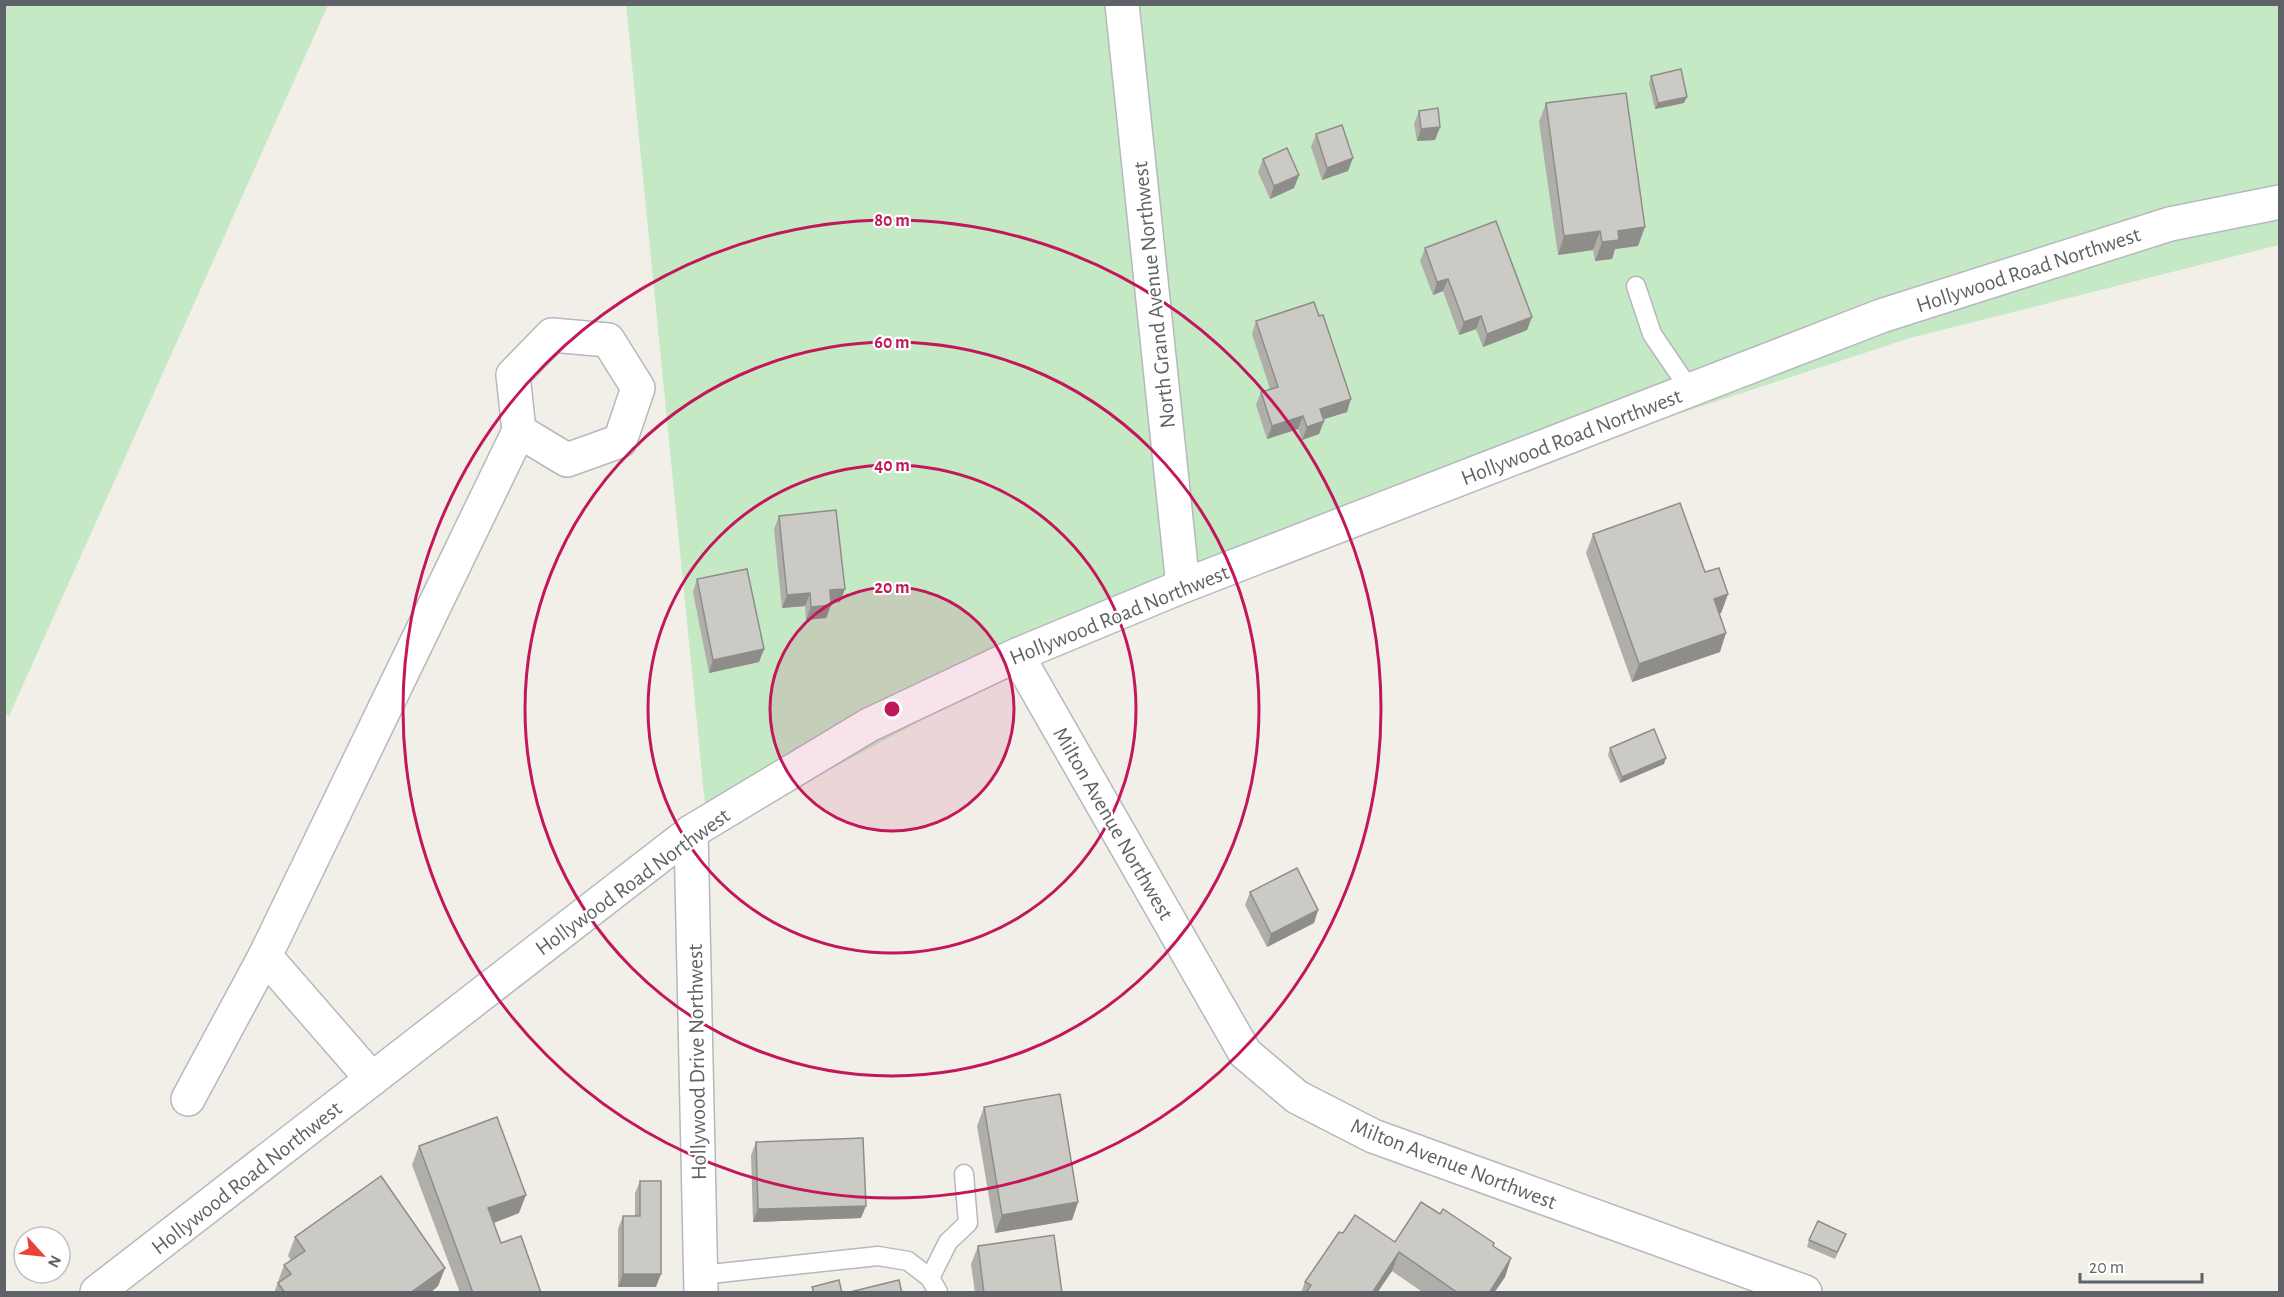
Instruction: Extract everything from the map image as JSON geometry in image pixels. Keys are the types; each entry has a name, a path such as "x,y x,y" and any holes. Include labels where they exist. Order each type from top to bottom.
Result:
{"street":[{"name":"North Grand Avenue Northwest","path":"1122,4 1183,586"},
{"name":"Hollywood Road Northwest","path":"97,1293 691,832 869,725 1017,655 1183,586 1881,316 2170,224 2280,202"},
{"path":"188,1099 265,956 519,431"},
{"name":"Milton Avenue Northwest","path":"1017,655 1245,1053 1297,1097 1373,1136 1805,1293"},
{"name":"Hollywood Drive Northwest","path":"691,832 701,1284"},
{"path":"265,956 372,1079"}],"lane":[{"path":"1636,286 1652,334 1690,390"},
{"path":"701,1284 878,1256 908,1261 934,1286 948,1242 968,1223 964,1174"}],"green space":[{"path":"4,5 328,5 9,716 4,713"},
{"path":"626,5 2279,5 2279,245 1910,338 1199,571 708,835"}],"building":[{"path":"1681,69 1687,97 1658,103 1651,76"},
{"path":"1626,93 1645,227 1618,231 1619,240 1602,242 1600,231 1564,236 1546,103"},
{"path":"1438,108 1440,127 1421,129 1419,111"},
{"path":"1342,125 1353,158 1327,168 1316,134"},
{"path":"1287,148 1299,175 1274,186 1263,159"},
{"path":"1496,221 1532,317 1487,334 1481,316 1464,322 1448,279 1437,282 1425,248"},
{"path":"1314,302 1319,316 1323,315 1351,399 1320,409 1324,421 1307,427 1303,416 1272,426 1261,392 1278,387 1256,321"},
{"path":"1680,503 1705,572 1719,568 1728,594 1714,599 1726,633 1639,664 1593,534"},
{"path":"836,510 845,589 830,590 831,605 811,607 810,593 787,595 779,516"},
{"path":"747,569 764,649 713,660 697,579"},
{"path":"1654,729 1666,758 1622,777 1610,748"},
{"path":"1297,868 1318,910 1271,934 1250,892"},
{"path":"1060,1094 1078,1202 1002,1215 984,1107"},
{"path":"497,1117 526,1195 488,1208 501,1243 521,1236 541,1293 473,1293 419,1146"},
{"path":"863,1138 866,1206 758,1209 756,1142"},
{"path":"381,1176 445,1268 410,1293 285,1293 278,1283 291,1274 284,1265 305,1251 295,1237"},
{"path":"640,1181 661,1181 661,1274 623,1274 623,1216 640,1216"},
{"path":"1421,1202 1440,1214 1443,1209 1494,1243 1493,1246 1511,1258 1489,1293 1458,1293 1399,1252 1372,1293 1306,1293 1311,1285 1305,1282 1339,1232 1343,1233 1355,1215 1395,1242"},
{"path":"1818,1221 1846,1234 1837,1252 1809,1240"},
{"path":"1054,1235 1062,1293 984,1293 978,1246"},
{"path":"839,1280 842,1293 814,1293 812,1287"},
{"path":"899,1280 902,1293 846,1293"}]}
